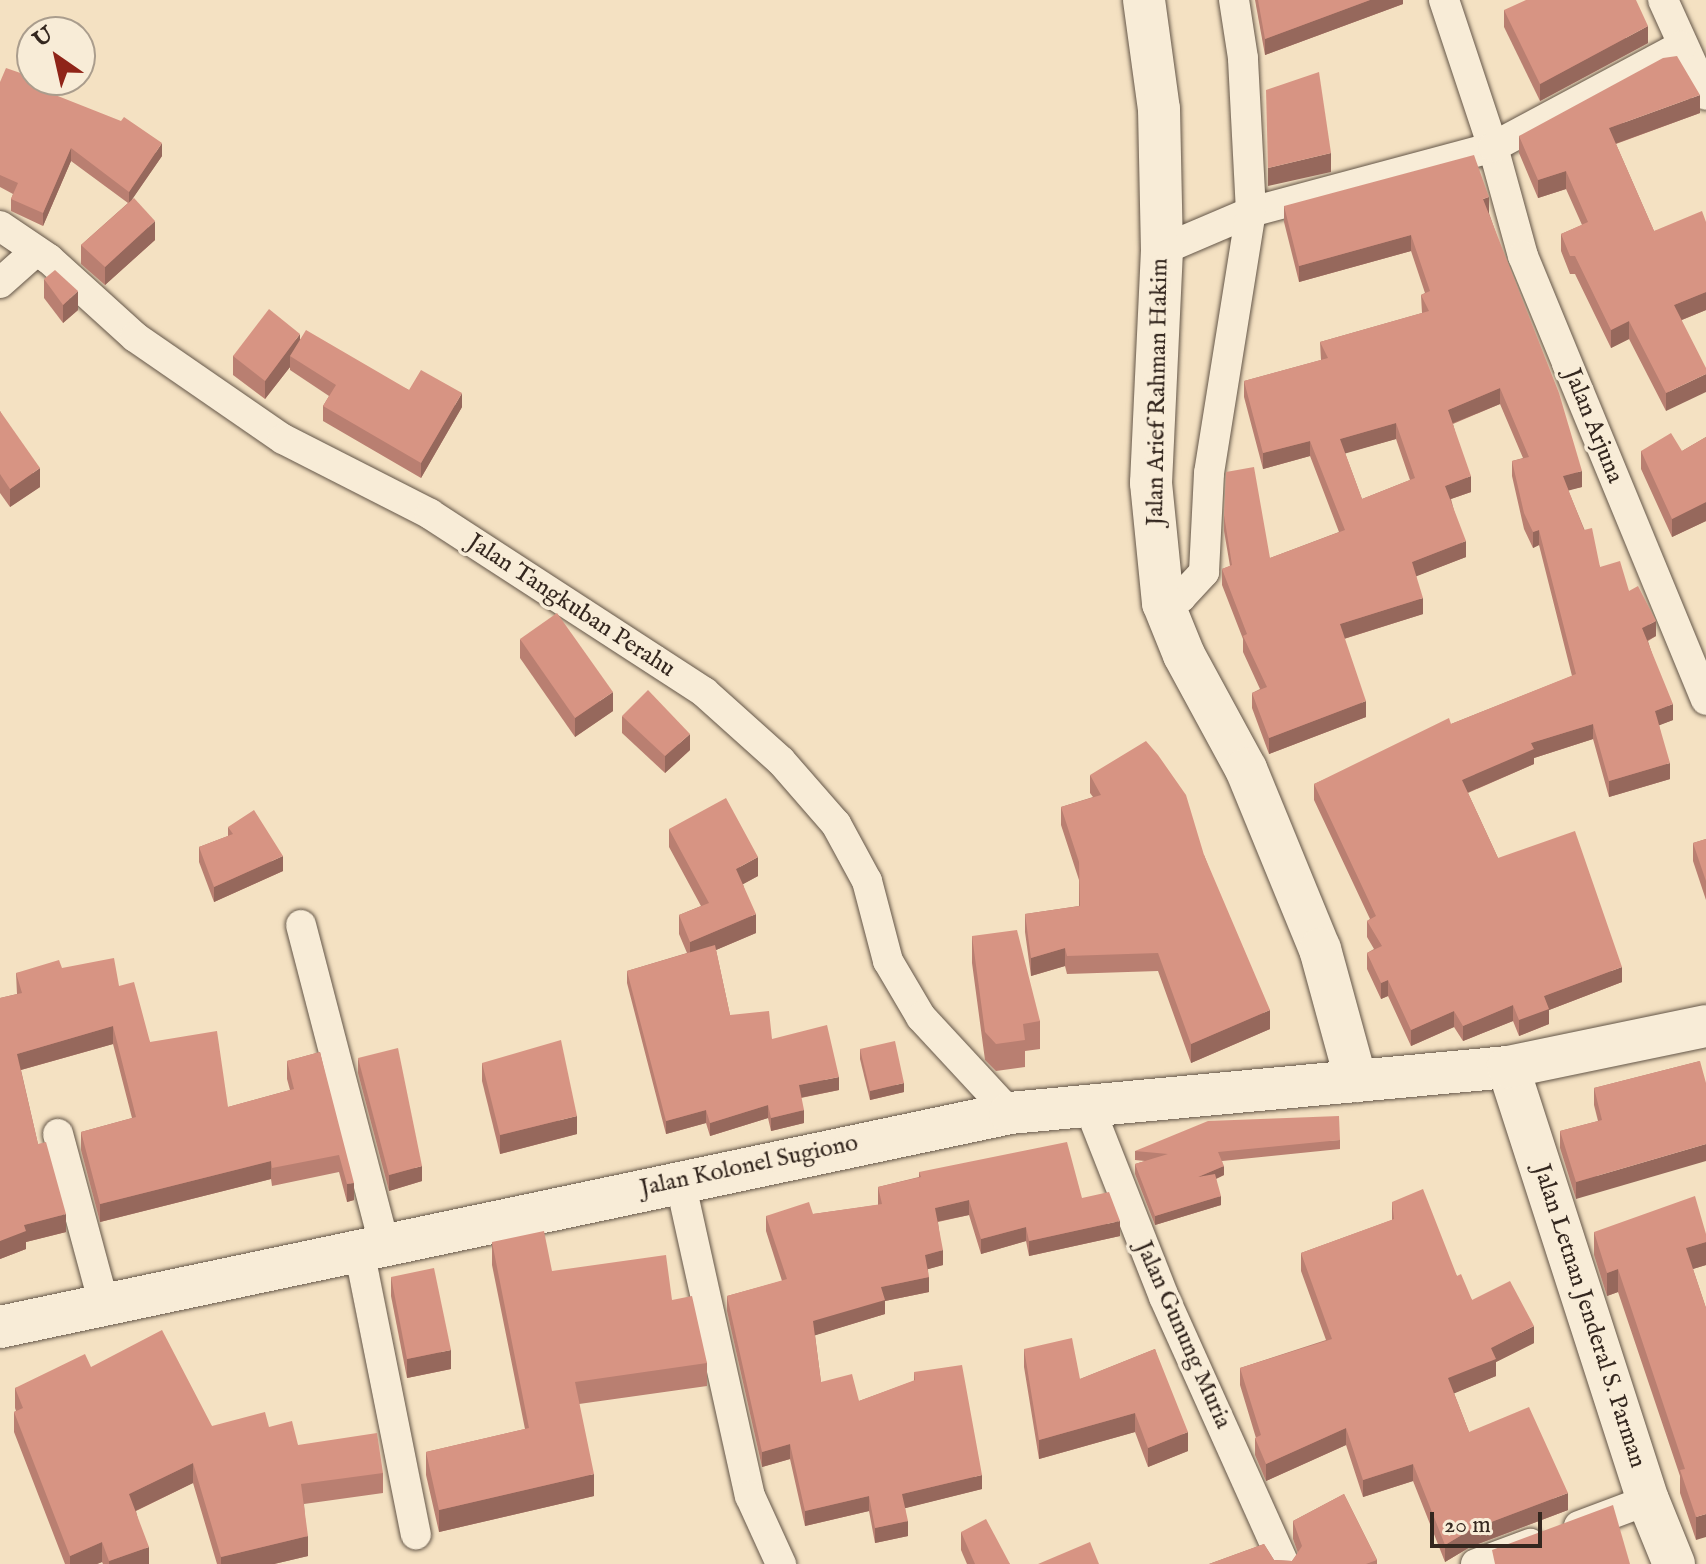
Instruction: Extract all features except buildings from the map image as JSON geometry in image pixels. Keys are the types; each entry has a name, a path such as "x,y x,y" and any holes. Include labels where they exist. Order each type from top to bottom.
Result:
{"street":[{"name":"Jalan Arief Rahman Hakim","path":"1144,0 1159,109 1162,250 1151,483 1163,603 1184,655 1246,769 1320,949 1356,1081"},
{"path":"1163,603 1181,597 1204,572 1209,473 1251,212 1243,58 1234,0"},
{"name":"Jalan Arjuna","path":"1444,0 1493,147 1523,256 1706,700"},
{"path":"1663,0 1681,46 1706,95"},
{"path":"1162,250 1251,212 1493,147 1681,46"},
{"name":"Jalan Tangkuban Perahu","path":"0,226 135,337 283,439 430,514 726,711 781,761 836,824 867,881 888,961 921,1017 1010,1113"},
{"path":"0,283 35,252"},
{"path":"301,925 371,1247 416,1534"},
{"name":"Jalan Kolonel Sugiono","path":"0,1327 1010,1113 1508,1067 1706,1026"},
{"name":"Jalan Letnan Jenderal S. Parman","path":"1508,1067 1648,1500 1674,1564"},
{"name":"Jalan Gunung Muria","path":"1088,1104 1164,1297 1284,1564"},
{"path":"58,1134 104,1304"},
{"path":"680,1181 750,1496 781,1564"},
{"path":"1476,1564 1648,1500"}]}
